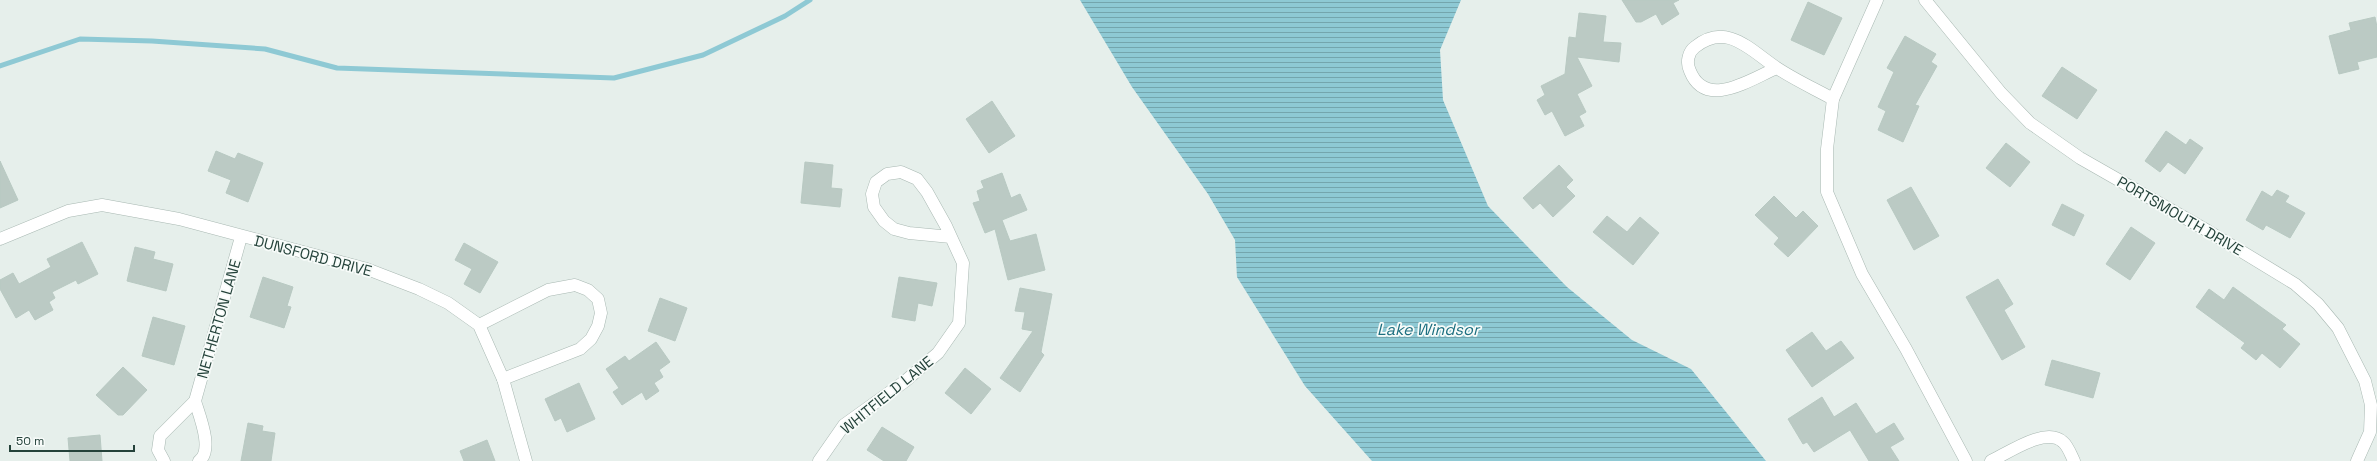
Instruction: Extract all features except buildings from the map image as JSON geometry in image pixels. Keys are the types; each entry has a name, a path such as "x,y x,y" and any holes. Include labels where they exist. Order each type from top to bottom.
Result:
{"street":[{"path":"1877,0 1833,99 1827,149 1827,192 1862,274 1906,348 1966,461"},
{"name":"PORTSMOUTH DRIVE","path":"1925,0 1996,87 2030,123 2080,158 2208,231 2295,284 2318,304 2338,328 2364,381 2371,405 2370,432 2357,461"},
{"path":"1777,68 1729,90 1715,91 1703,86 1692,77 1687,64 1690,50 1700,42 1714,37 1732,38 1750,47 1777,68 1833,99"},
{"name":"WHITFIELD LANE","path":"819,461 844,425 904,382 938,353 959,323 963,263 951,237 928,192 917,179 901,172 886,174 876,182 872,194 874,207 884,221 894,229 909,233 951,237"},
{"name":"DUNSFORD DRIVE","path":"0,239 68,211 102,205 179,219 366,269 419,289 448,303 479,325"},
{"name":"NETHERTON LANE","path":"164,461 158,450 160,436 195,401 242,237"},
{"path":"503,379 580,349 591,339 598,326 601,313 598,299 588,290 575,285 548,290 479,325 503,379 526,461"},
{"path":"195,401 204,431 206,447 199,461"},
{"path":"1991,461 2039,437 2054,438 2063,442 2074,461"}],"water":[{"name":"Lake Windsor","path":"1080,0 1461,0 1440,50 1443,100 1488,206 1567,287 1632,340 1691,369 1766,461 1372,461 1305,386 1237,277 1235,240 1208,194 1132,87"}],"waterway":[{"path":"0,66 80,39 152,41 265,49 337,68 614,78 703,55 785,16 810,0"}]}
